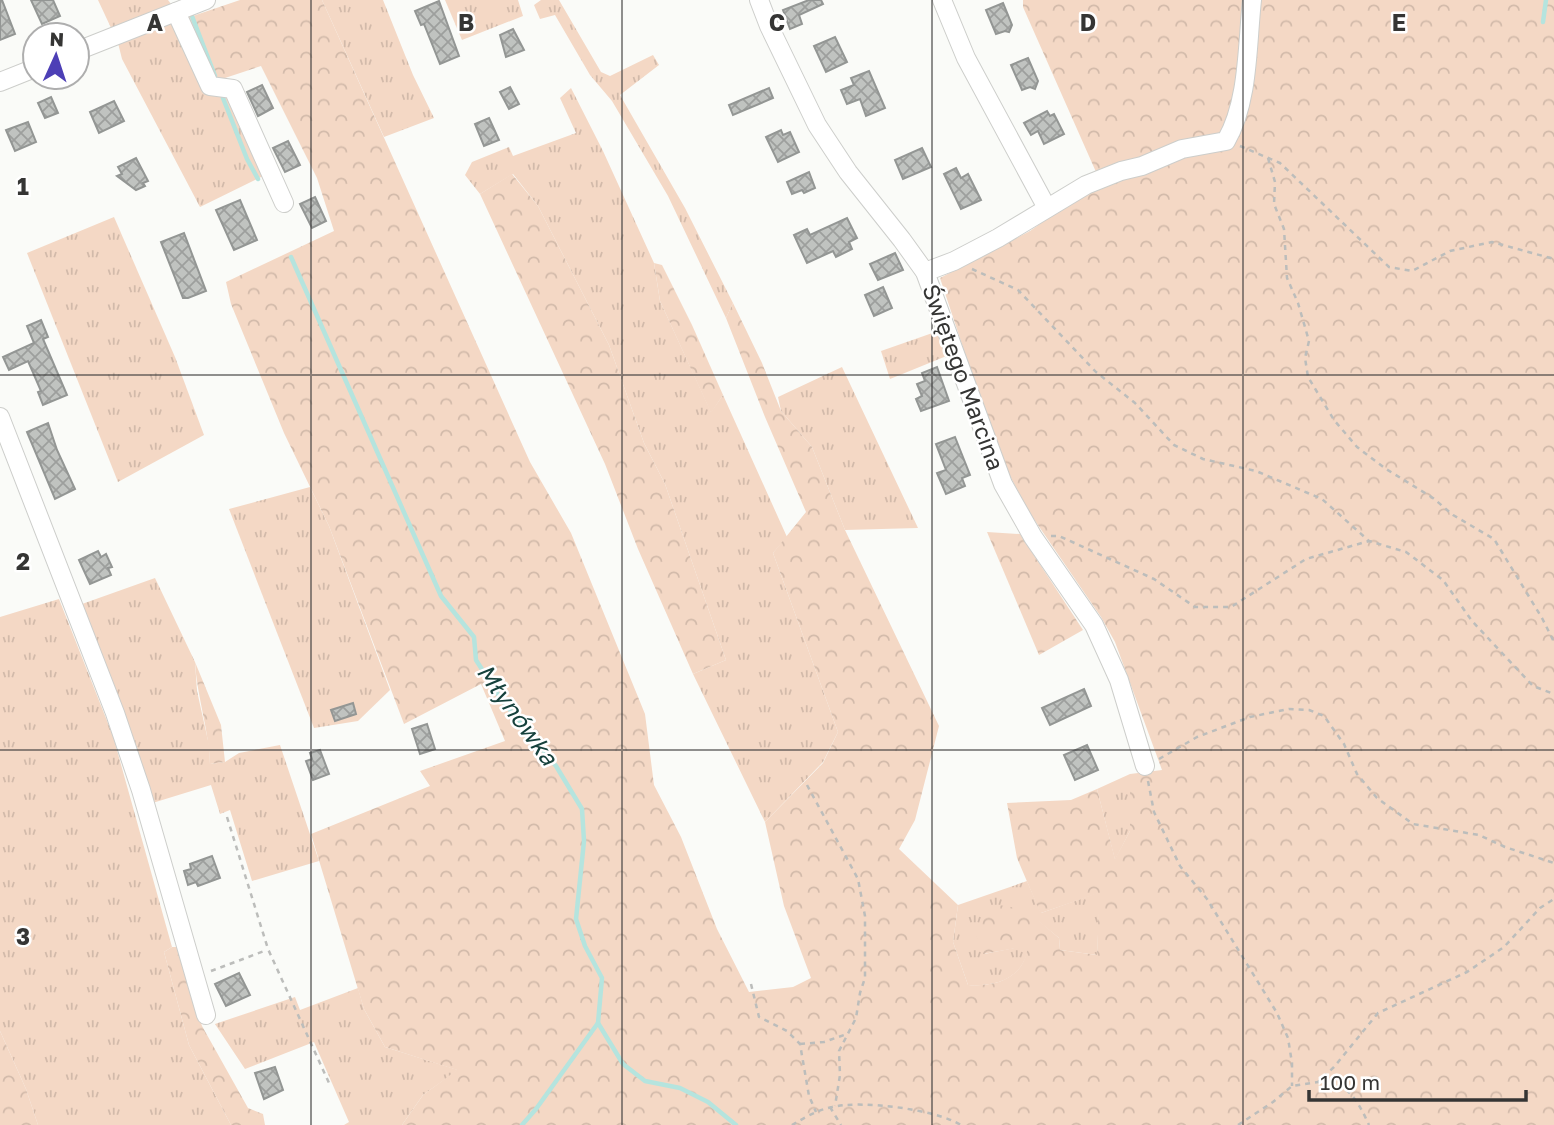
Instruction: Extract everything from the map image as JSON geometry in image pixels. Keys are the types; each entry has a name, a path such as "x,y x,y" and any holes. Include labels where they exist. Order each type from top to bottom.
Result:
{"street":[{"name":"Świętego Marcina","path":"759,0 817,125 848,172 925,272 1003,484 1033,537 1094,625 1119,680 1145,766"},
{"path":"943,0 966,58 1047,208"},
{"path":"925,272 954,261 998,238 1086,185 1182,149 1226,141 1235,124 1240,99 1252,0"},
{"path":"91,45 202,2"},
{"path":"178,11 210,86 233,89 284,203"},
{"path":"0,82 21,74"},
{"path":"0,417 115,713 141,790 206,1015"}],"path":[{"path":"1226,141 1280,163 1389,267 1412,271 1450,251 1492,242 1554,259"},
{"path":"1268,158 1275,181 1274,204 1284,229 1287,278 1298,303 1309,341 1305,358 1308,377 1334,420 1357,447 1386,469 1433,498 1453,515 1494,539 1554,642"},
{"path":"954,261 1018,290 1096,372 1135,403 1174,445 1203,459 1256,471 1322,499 1369,541 1406,552 1443,580 1472,621 1532,686 1554,694"},
{"path":"1033,537 1059,536 1107,556 1154,579 1195,607 1231,607 1306,559 1369,541"},
{"path":"1166,755 1197,737 1250,717 1289,709 1309,710 1324,716 1344,744 1357,774 1377,798 1413,824 1479,835 1505,847 1554,863"},
{"path":"1145,766 1154,812 1180,866 1207,899 1277,1013 1288,1038 1292,1086"},
{"path":"807,785 858,879 866,916 865,978 856,1018 839,1051 840,1075 835,1106"},
{"path":"227,817 268,949 329,1083"},
{"path":"1318,1082 1334,1067 1378,1013 1467,972 1504,947 1540,908 1554,899"},
{"path":"195,977 268,949"},
{"path":"751,984 759,1017 787,1031 800,1044 809,1096 816,1112"},
{"path":"800,1044 824,1042 846,1034"},
{"path":"1238,1125 1292,1086 1332,1081 1352,1093 1369,1125"},
{"path":"792,1125 816,1112 849,1104 886,1106 936,1114 961,1125"},
{"path":"830,1107 841,1125"}],"green space":[{"path":"98,0 168,0 171,4 112,30"},
{"path":"240,0 322,0 530,462 571,533 645,714 654,785 681,837 717,929 749,992 793,987 811,978 784,906 765,822 823,763 838,732 773,553 806,512 726,318 733,303 762,363 781,411 812,447 845,530 939,726 915,820 899,849 958,905 953,942 968,985 999,982 1015,973 1021,966 1028,946 983,954 974,928 999,905 1040,912 1017,858 1007,803 1071,800 1097,789 1115,859 1130,831 1130,774 1162,770 1115,642 1101,617 1029,512 1010,476 993,438 940,278 1030,231 1100,181 1023,7 1023,0 1554,0 1554,1125 402,1125 423,1095 457,1070 385,1047 364,1009 311,834 430,786 420,771 505,741 481,684 404,724 329,526 284,433 231,304 226,282 334,231 317,178 261,66 225,78 211,78 187,18","holes":["1099,893 1097,955 1060,950 1059,938 1038,920 1041,913"]},
{"path":"322,0 383,0 413,75 434,118 384,137"},
{"path":"445,0 518,0 523,16 462,40"},
{"path":"541,0 559,0 601,72 610,76 653,55 659,65 620,95 685,208 733,303 726,318 668,196 612,101 590,75 555,15 540,19 534,5"},
{"path":"174,19 207,91 232,94 267,174 200,207 122,59 118,43"},
{"path":"571,88 654,263 660,301 711,412 723,395 787,537 773,553 838,732 823,762 765,822 693,674 726,660 665,484 644,443 609,345 538,206 513,174 480,194 465,175 472,162 509,147 513,156 576,133 560,98"},
{"path":"512,174 538,206 609,345 644,443 665,484 726,660 693,674 638,549 605,464 480,194"},
{"path":"114,217 175,357 204,435 118,482 27,253"},
{"path":"654,263 662,265 723,395 711,413 660,301"},
{"path":"941,330 949,355 890,379 881,351"},
{"path":"842,367 918,528 845,530 812,447 781,411 778,397"},
{"path":"310,487 329,526 390,690 358,721 314,728 229,509"},
{"path":"987,532 1020,534 1083,630 1039,655"},
{"path":"155,578 195,662 197,691 209,745 210,764 225,762 239,753 280,745 319,861 252,881 230,810 220,814 211,785 146,805 82,604"},
{"path":"59,599 113,736 172,947 164,952 189,1045 231,1125 38,1125 26,1089 0,1031 0,617"},
{"path":"195,662 221,725 225,762 210,764"},
{"path":"1130,774 1130,831 1115,860 1097,789"},
{"path":"1027,881 1041,913 1100,892 1097,955 1060,950 1059,938 1037,920 1040,913 984,954 1029,945 1022,965 1015,973 999,982 968,985 953,942 958,905"},
{"path":"172,947 179,947 202,1026 248,1108 263,1114 265,1125 231,1125 189,1045 164,952"},
{"path":"358,988 364,1009 385,1047 458,1070 423,1095 402,1125 344,1125 349,1122 314,1042 245,1069 215,1024 295,997 300,1010"},
{"path":"0,1031 26,1089 38,1125 0,1125"}],"building":[{"path":"0,0 15,34 0,40"},
{"path":"31,0 53,0 60,16 41,21"},
{"path":"809,0 821,0 823,4 799,15 802,24 790,29 783,10"},
{"path":"439,1 459,56 440,64 424,24 421,25 415,11"},
{"path":"1003,3 1012,25 1009,32 996,34 986,10"},
{"path":"513,29 524,50 506,57 500,35"},
{"path":"835,37 847,62 826,72 814,46"},
{"path":"1028,58 1038,81 1035,89 1030,87 1022,90 1011,65"},
{"path":"869,71 885,108 866,116 860,99 847,104 841,90 854,85 851,78"},
{"path":"262,85 273,108 258,116 247,92"},
{"path":"510,87 519,104 509,109 500,92"},
{"path":"769,88 773,98 733,115 729,105"},
{"path":"51,97 58,113 45,118 38,103"},
{"path":"114,101 124,121 99,133 90,112"},
{"path":"1047,111 1050,116 1054,114 1064,134 1044,144 1038,131 1031,135 1024,123"},
{"path":"489,118 499,140 484,146 475,124"},
{"path":"28,122 36,142 15,151 6,130"},
{"path":"781,130 783,135 790,132 799,152 778,162 766,137"},
{"path":"288,141 300,165 285,172 273,148"},
{"path":"922,148 931,167 903,179 895,160"},
{"path":"136,158 148,181 143,183 145,186 136,190 117,176 122,174 118,167"},
{"path":"956,168 961,178 968,174 981,200 961,209 944,174"},
{"path":"809,172 815,188 792,194 787,182"},
{"path":"315,197 326,221 312,228 300,204"},
{"path":"240,200 257,240 234,250 216,210"},
{"path":"847,218 857,238 849,242 852,249 836,257 833,251 807,263 794,235 807,229 810,235"},
{"path":"184,233 206,291 188,298 183,298 161,242"},
{"path":"895,253 903,270 878,280 870,264"},
{"path":"883,287 892,308 874,316 865,295"},
{"path":"41,320 48,337 43,339 67,395 43,405 38,392 41,391 28,361 9,370 3,357 34,343 27,326"},
{"path":"937,367 949,401 921,411 916,399 922,396 917,384 925,381 922,373"},
{"path":"48,423 75,489 55,499 27,432"},
{"path":"955,437 970,475 962,478 965,486 946,494 937,473 946,470 936,444"},
{"path":"98,551 101,557 106,554 112,567 108,568 111,575 90,584 79,560"},
{"path":"1084,689 1091,706 1050,725 1042,708"},
{"path":"353,703 356,714 335,721 331,710"},
{"path":"427,724 435,749 420,754 412,729"},
{"path":"1087,745 1098,770 1075,780 1064,755"},
{"path":"320,750 329,774 313,780 306,761 312,759 310,753"},
{"path":"212,856 220,878 198,886 196,882 188,885 184,871 191,869 190,864"},
{"path":"239,973 250,995 226,1006 215,984"},
{"path":"275,1067 283,1090 264,1099 255,1073"}],"waterway":[{"path":"1543,22 1546,0"},
{"name":"Młynówka","path":"190,11 215,76"},
{"name":"Młynówka","path":"223,98 247,159 258,179"},
{"name":"Młynówka","path":"291,257 441,596 474,637 476,660 501,699 556,766 582,809 584,841 576,919 585,946 602,978 598,1023 623,1064 645,1081 680,1088 708,1102 736,1125"},
{"path":"522,1125 598,1023"}]}
